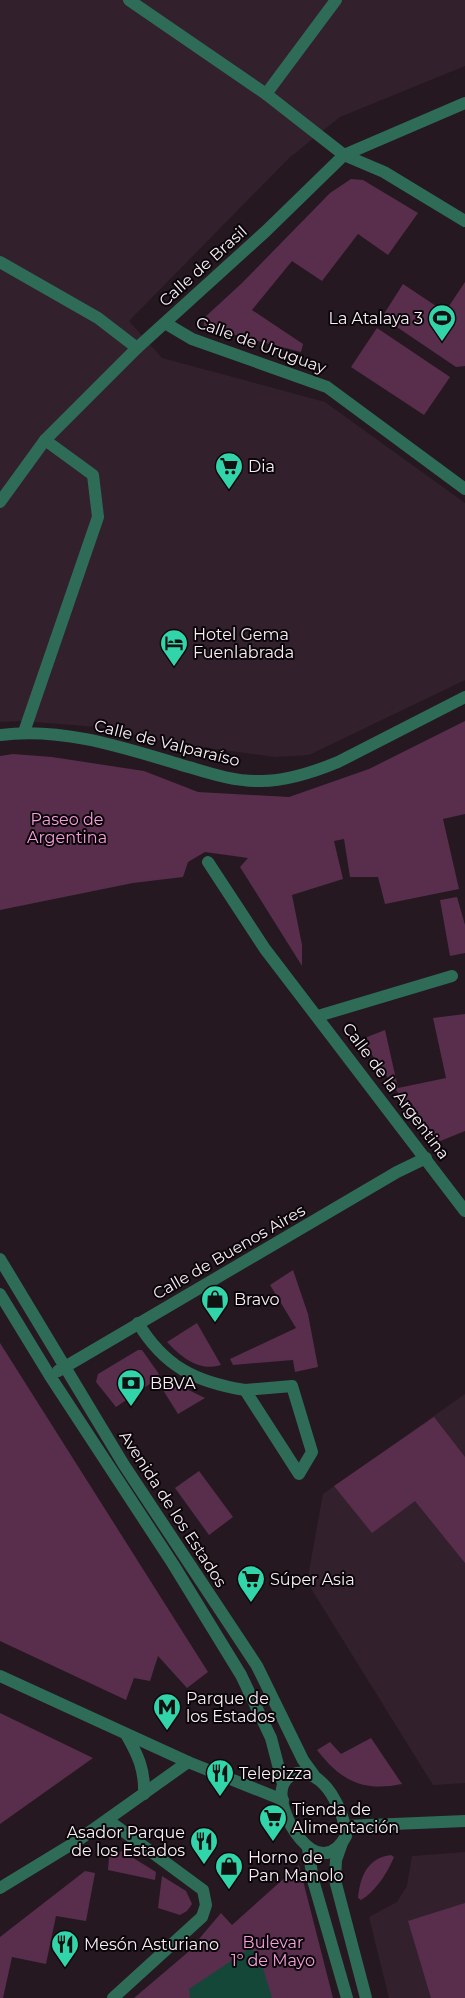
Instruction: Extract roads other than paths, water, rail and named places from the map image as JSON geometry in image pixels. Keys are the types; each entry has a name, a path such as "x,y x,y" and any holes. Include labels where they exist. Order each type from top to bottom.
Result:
{"street":[{"path":"128,0 266,94 344,155 384,172 465,221"},
{"path":"266,94 336,0"},
{"name":"Calle de Brasil","path":"0,502 45,440 137,348 266,231 344,155 465,103"},
{"path":"0,262 98,318 137,348"},
{"name":"Calle de Uruguay","path":"165,323 192,339 327,387 465,489"},
{"path":"24,732 98,517 93,475 45,440"},
{"name":"Calle de Valparaíso","path":"0,735 24,732 77,737 209,774 259,781 294,776 338,762 465,698"},
{"name":"Calle de la Argentina","path":"208,862 265,949 465,1211"},
{"name":"Calle de la Argentina","path":"318,1016 452,976"},
{"name":"Calle de Buenos Aires","path":"50,1376 397,1172 426,1158"},
{"name":"Avenida de los Estados","path":"0,1259 63,1367 124,1465 257,1666 303,1760 316,1778"},
{"name":"Avenida de los Estados","path":"0,1294 50,1376 173,1564 241,1675 271,1738 283,1784"},
{"path":"138,1323 149,1342 169,1362 218,1386 245,1390 292,1386 312,1452 299,1474 245,1390"},
{"path":"0,1676 188,1762 283,1800"},
{"path":"126,1734 138,1754 145,1776 144,1794"},
{"path":"0,1888 108,1820 188,1762"},
{"path":"347,1998 313,1880 308,1848 291,1824 283,1800 283,1784 297,1773 308,1773 316,1778 337,1805 346,1826 346,1836 336,1860 335,1880 366,1998"},
{"path":"108,1820 203,1890 206,1905 202,1917 113,1998"},
{"path":"346,1826 465,1821"},
{"path":"308,1848 316,1852 325,1853 334,1850 342,1843"}],"place":[{"name":"La Atalaya 3","path":"442,342"},
{"name":"Dia","path":"229,490"},
{"name":"Hotel Gema Fuenlabrada","path":"174,667"},
{"name":"Bravo","path":"215,1323"},
{"name":"BBVA","path":"131,1407"},
{"name":"Súper Asia","path":"251,1603"},
{"name":"Parque de los Estados","path":"167,1731"},
{"name":"Telepizza","path":"220,1797"},
{"name":"Tienda de Alimentación","path":"273,1842"},
{"name":"Asador Parque de los Estados","path":"204,1865"},
{"name":"Horno de Pan Manolo","path":"229,1890"},
{"name":"Mesón Asturiano","path":"65,1968"}],"park label":[{"name":"Paseo de Argentina","path":"67,828"},
{"name":"Bulevar 1º de Mayo","path":"273,1951"}]}
